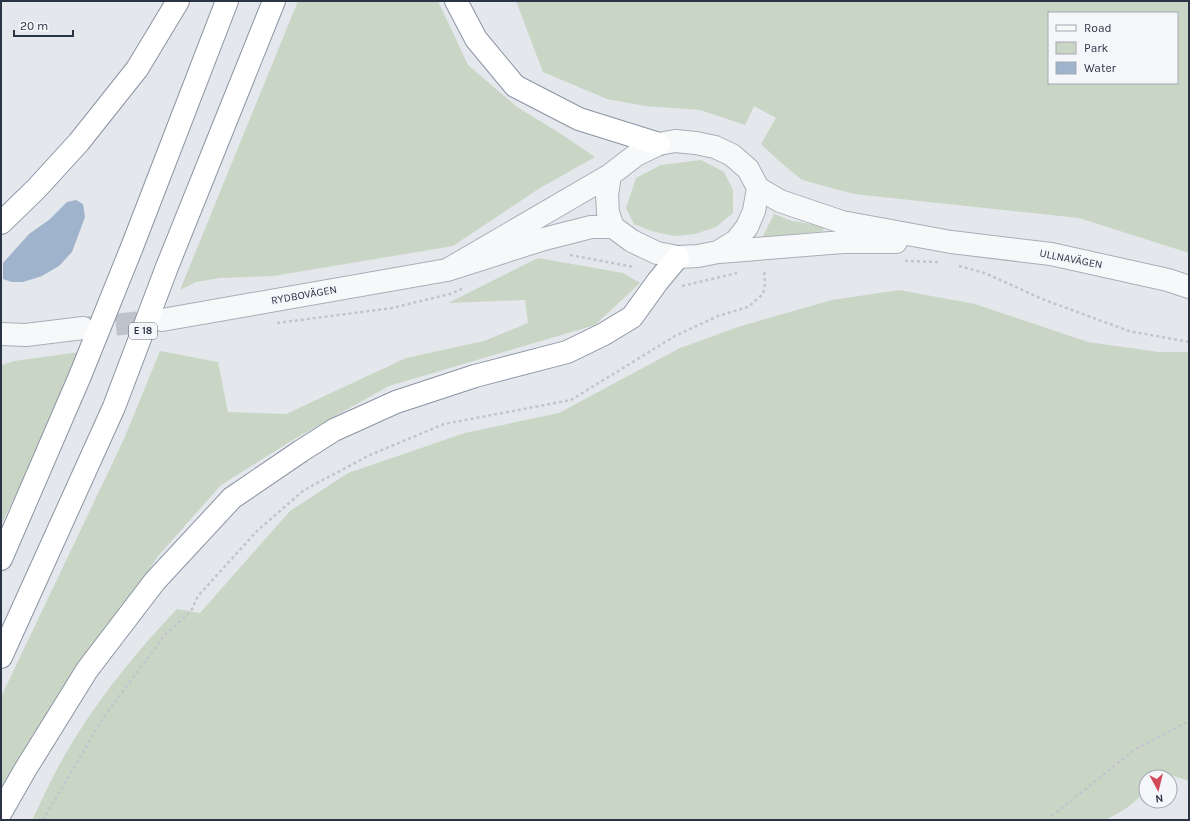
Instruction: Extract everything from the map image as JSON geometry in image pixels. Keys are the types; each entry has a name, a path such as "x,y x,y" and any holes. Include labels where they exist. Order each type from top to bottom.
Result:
{"highway":[{"path":"1,223 79,142 137,69 178,1"},
{"path":"1,559 80,376 132,247 227,1"},
{"name":"E 18","path":"1,657 114,407 167,267 274,1"},
{"path":"456,1 476,39 515,86 579,119 658,144"},
{"path":"1,812 25,770 87,670 155,581 232,498 301,450 334,430 396,402 475,376 567,352 604,334 632,317 658,281 678,257"}],"street":[{"path":"675,141 715,147 732,155 748,169 758,188 754,211 747,227 736,241 718,252 698,256 678,257 657,253 632,241 613,228 608,213 607,195 610,175 636,155 658,144 675,141"},
{"name":"RYDBOVÄGEN","path":"447,270 610,175"},
{"name":"ULLNAVÄGEN","path":"758,188 780,201 842,222 951,242 1051,254 1168,280 1189,287"},
{"name":"RYDBOVÄGEN","path":"162,320 447,270 591,227 613,228"},
{"name":"ULLNAVÄGEN","path":"718,252 843,242 951,242"},
{"path":"1,341 26,335 83,328"},
{"path":"1,334 26,335"}],"path":[{"path":"566,254 644,268 658,281 671,289 740,272"},
{"path":"898,261 942,263"},
{"path":"957,265 985,273 1042,299 1129,331 1189,342"},
{"path":"42,820 103,718 164,635 191,612 198,596 252,537 304,490 370,455 444,424 571,400 675,336 718,316 748,307 763,294 765,285 764,267"},
{"path":"276,323 392,308 450,294 464,288"},
{"path":"1047,820 1134,750 1189,721"}],"green space":[{"path":"298,1 438,1 468,65 517,107 595,157 540,188 453,246 273,276 220,278 196,282 180,290"},
{"path":"516,1 1189,1 1189,253 1079,218 854,194 802,180 761,144 776,118 754,106 745,125 700,110 645,106 607,99 543,72"},
{"path":"701,160 724,172 733,190 733,213 716,227 695,234 674,236 651,231 634,224 626,208 636,178 661,165"},
{"path":"774,214 792,221 824,226 823,231 762,238"},
{"path":"538,258 623,273 640,283 595,325 389,386 296,438 221,485 159,555 49,714 1,792 1,697 124,439 160,351 218,362 228,412 286,414 406,358 484,341 528,323 525,300 448,303"},
{"path":"899,290 975,304 1088,342 1159,352 1189,352 1189,781 1178,777 1178,769 1138,769 1138,799 1110,818 1104,820 32,820 58,767 87,720 115,681 161,626 177,609 200,613 290,511 348,473 465,433 559,413 680,348 738,327 832,300"},
{"path":"80,352 37,452 1,525 1,365 14,361"}],"water":[{"path":"76,200 83,204 85,217 72,252 59,266 42,276 23,282 12,282 3,279 3,263 29,234 49,220 67,202"}],"tunnel":[{"path":"83,328 162,320"}]}
